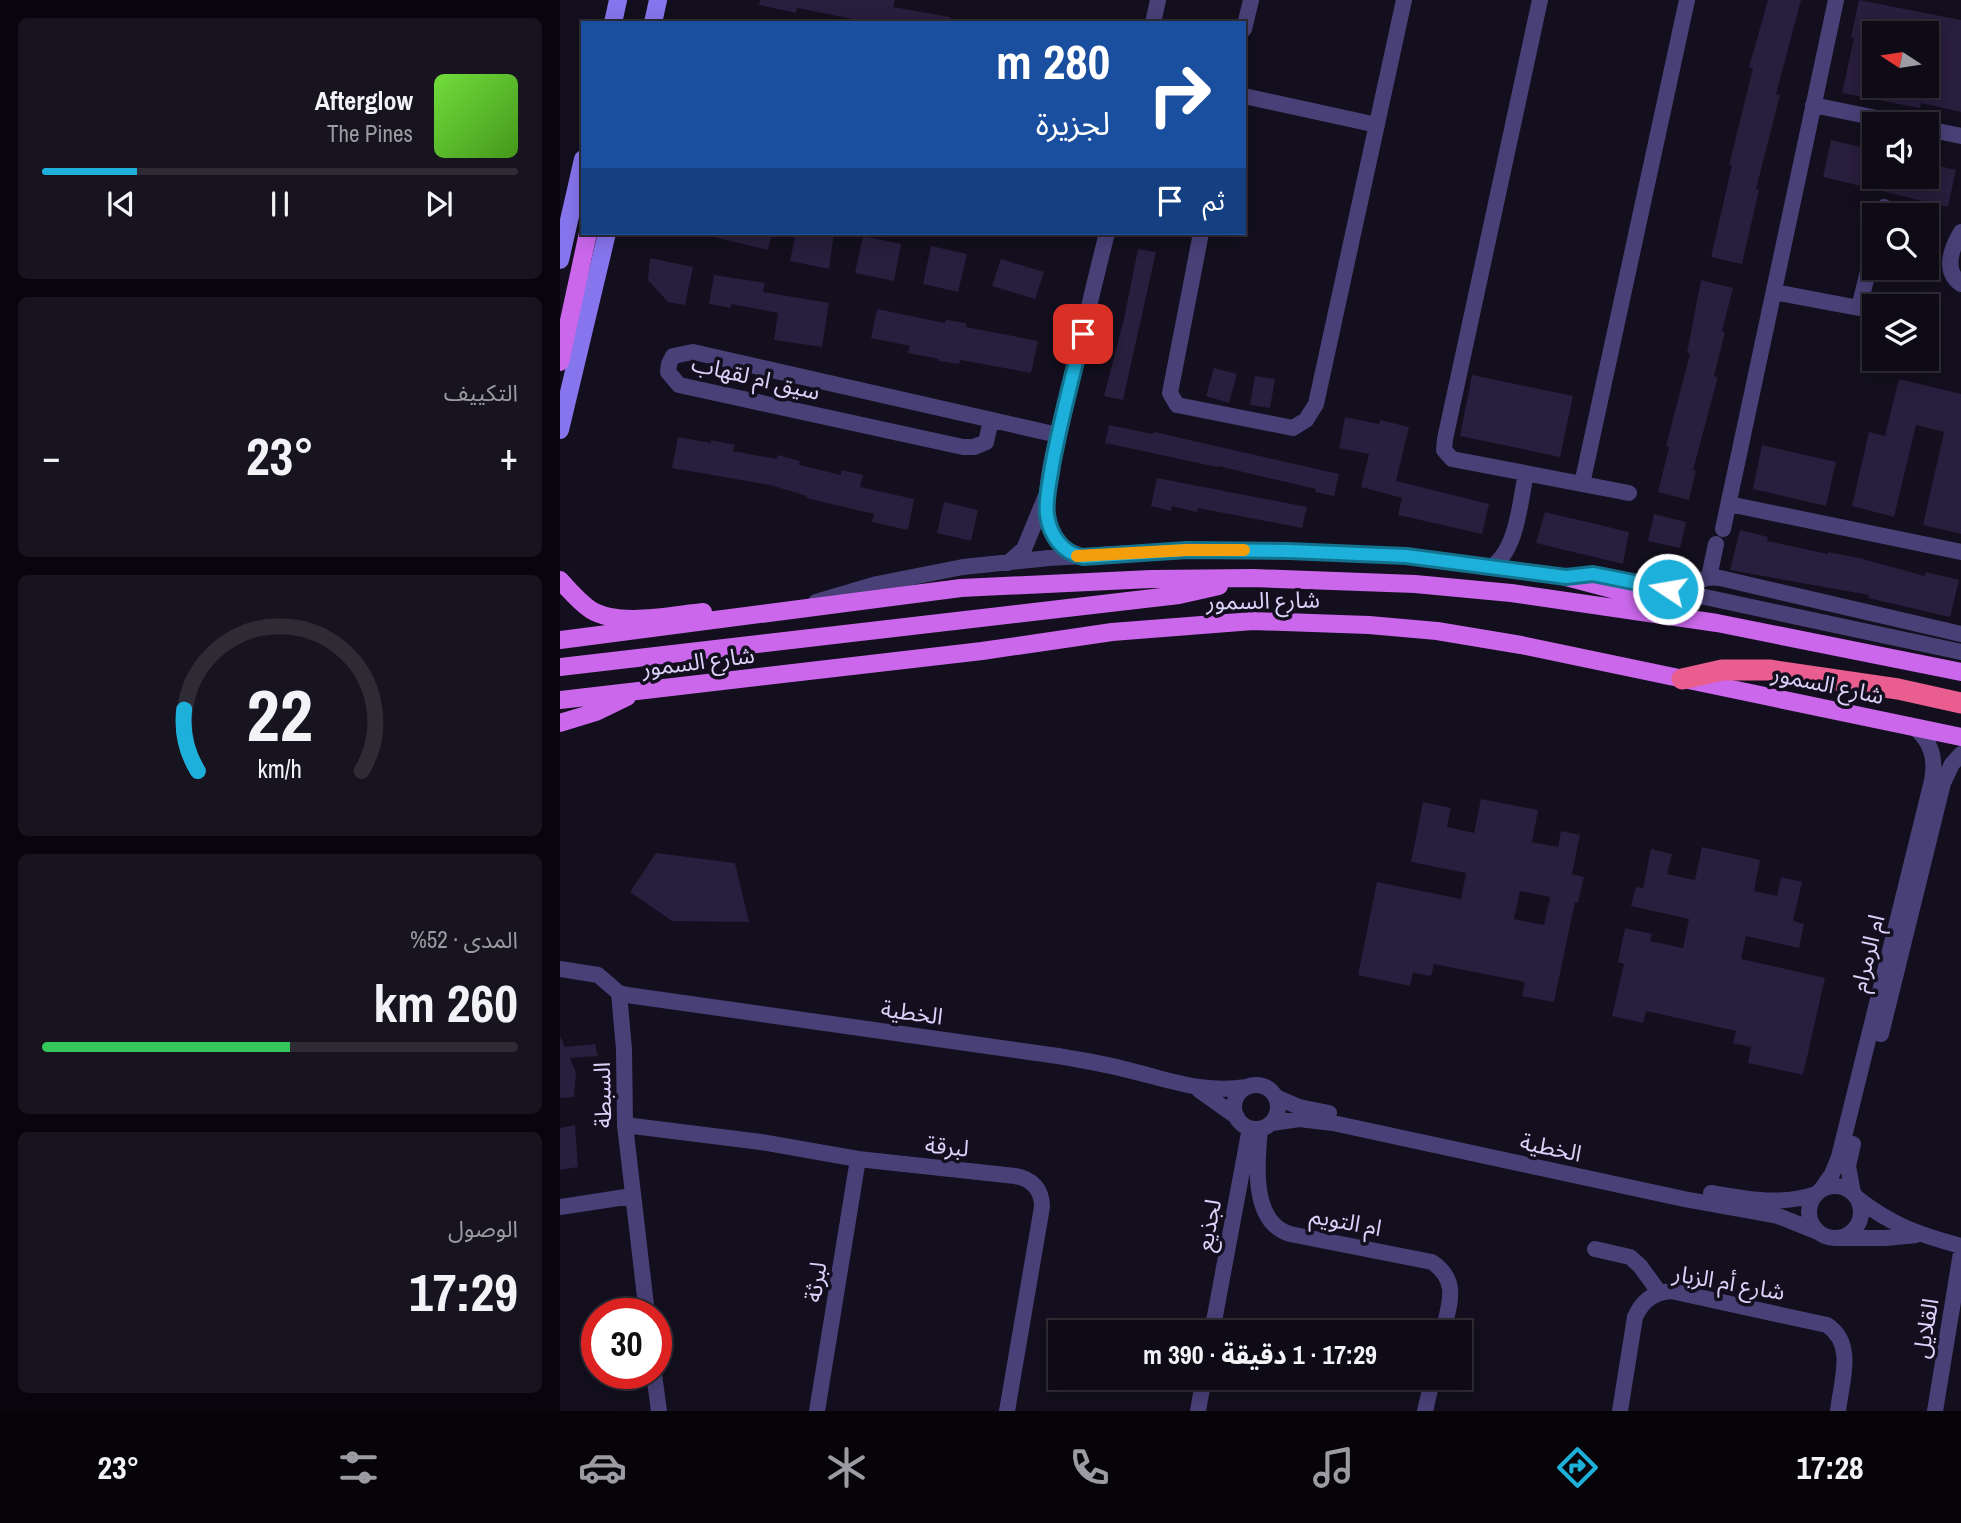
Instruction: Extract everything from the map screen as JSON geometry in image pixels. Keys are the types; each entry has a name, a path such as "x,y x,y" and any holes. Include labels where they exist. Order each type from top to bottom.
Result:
{"highway":[{"path":"1682,679 1722,670 1769,670 1898,689 1961,703"}],"main road":[{"path":"613,21 618,0"},
{"path":"653,21 658,0"},
{"path":"560,260 581,168"},
{"path":"560,362 588,235"},
{"path":"560,430 607,235"},
{"path":"1566,577 1661,602 1717,623"},
{"path":"560,667 1179,595 1253,578"},
{"name":"شارع السمور","path":"560,640 961,588 1151,579 1253,578 1415,584 1511,593 1717,623 1961,672"},
{"path":"560,580 589,609 620,619 748,608 794,609"},
{"name":"شارع السمور","path":"560,699 633,693 969,653 1112,632 1253,621 1369,625 1437,631 1521,645 1961,737"},
{"path":"560,723 609,707 633,693"}],"street":[{"path":"1153,21 1158,0"},
{"path":"1246,21 1251,0"},
{"path":"1201,235 1170,393 1177,405 1293,428 1306,420 1316,404 1404,0"},
{"path":"1540,0 1444,450 1451,459 1629,493"},
{"path":"1582,484 1687,0"},
{"path":"1709,577 1729,504 1836,0"},
{"path":"1246,96 1377,125"},
{"path":"1813,105 1862,115"},
{"path":"1939,131 1961,136"},
{"path":"1961,232 1956,241 1950,268 1953,278 1961,284"},
{"path":"1083,557 1070,555 1055,536 1047,513 1048,489 1058,435 1107,235"},
{"path":"1774,292 1859,308 1866,280"},
{"name":"سيق ام لقهاب","path":"991,420 986,442 974,447 963,447 679,386 668,372 669,363 673,356 693,352 1058,435"},
{"path":"1491,567 1502,559 1510,546 1526,473"},
{"path":"1008,563 1024,549 1048,489"},
{"path":"1729,504 1961,552"},
{"path":"1510,546 1517,561 1527,572"},
{"name":"شارع السمور","path":"794,609 856,589 928,572 1008,563 1187,550 1289,551 1406,556 1566,577 1600,575 1961,652"},
{"path":"1689,593 1699,581 1709,577 1961,634"},
{"name":"ام الرمرام","path":"1818,1192 1832,1174 1839,1157 1932,781 1934,767 1931,749 1927,740 1914,727"},
{"name":"ام الرمرام","path":"1855,1196 1848,1175 1849,1157 1943,783 1952,764 1961,754"},
{"path":"560,969 598,975 619,993"},
{"name":"الخطية","path":"619,993 1058,1056 1128,1070 1196,1088 1222,1090 1247,1087"},
{"name":"السبطة","path":"619,993 624,1049 625,1125 645,1298"},
{"path":"1247,1087 1266,1087 1276,1097 1278,1111 1261,1126 1241,1123 1237,1117 1234,1103 1241,1091 1247,1087"},
{"name":"الخطية","path":"1196,1088 1237,1117"},
{"name":"الخطية","path":"1276,1097 1300,1107 1707,1193 1779,1201 1818,1192"},
{"name":"الخطية","path":"1261,1126 1299,1119 1333,1124 1684,1199 1777,1216 1818,1232"},
{"name":"لبرقة","path":"625,1125 761,1142 858,1159 1023,1178 1035,1186 1040,1192 1042,1208 1007,1411"},
{"name":"لجذيع","path":"1215,1320 1261,1126"},
{"name":"ام التويم","path":"1261,1126 1258,1183 1272,1223 1290,1234 1432,1262 1446,1274 1450,1283 1451,1292 1445,1320"},
{"name":"لبرثة","path":"817,1411 858,1159"},
{"path":"1919,1235 1886,1238 1824,1236 1814,1227 1809,1214 1810,1207 1818,1192 1834,1186 1855,1196 1887,1219 1919,1235 1961,1246"},
{"path":"560,1207 632,1196"},
{"path":"1838,1237 1846,1235 1858,1223 1860,1206 1855,1196"},
{"path":"1595,1249 1630,1257 1659,1292"},
{"name":"القلايل","path":"1934,1411 1961,1253"},
{"name":"شارع أم الزبار","path":"1620,1411 1635,1317 1640,1306 1659,1292 1683,1293 1827,1325 1835,1331 1845,1349 1838,1411"},
{"path":"656,1389 659,1411"},
{"path":"1198,1411 1201,1390"},
{"path":"1425,1411 1430,1390"}],"building":[{"path":"760,0 895,0 893,7 950,17 950,21 863,21 797,8 796,13 759,5"},
{"path":"1768,0 1801,0 1776,94 1780,95 1756,189 1759,190 1742,264 1711,257 1732,165 1729,165 1753,68 1749,67"},
{"path":"1859,0 1961,20 1961,112 1921,103 1920,108 1868,98 1939,98 1939,21 1862,21 1862,97 1842,93 1854,38 1851,37"},
{"path":"1831,140 1862,147 1862,186 1823,177"},
{"path":"1939,166 1956,170 1948,207 1873,189 1939,189"},
{"path":"714,235 772,235 768,250"},
{"path":"796,235 834,235 829,269 790,261"},
{"path":"863,236 901,244 894,281 855,273"},
{"path":"931,246 967,254 958,292 923,284"},
{"path":"1138,249 1156,252 1123,400 1104,396 1124,319"},
{"path":"650,258 693,267 685,305 668,302 648,280"},
{"path":"1001,259 1044,272 1035,299 992,286"},
{"path":"714,275 765,283 763,292 829,303 822,347 774,340 778,313 731,304 731,308 709,304"},
{"path":"1701,280 1733,288 1714,376 1718,377 1693,470 1696,471 1689,500 1658,492 1669,447 1666,446 1690,354 1687,353"},
{"path":"877,309 945,323 946,320 966,323 966,327 1038,341 1031,373 960,360 959,364 938,361 939,359 908,353 910,346 871,338"},
{"path":"1214,368 1237,374 1229,403 1206,396"},
{"path":"1472,375 1573,396 1560,457 1460,436"},
{"path":"1255,376 1275,379 1270,408 1250,405"},
{"path":"1899,379 1961,394 1961,534 1923,525 1944,432 1916,425 1894,517 1852,506 1869,432 1885,436"},
{"path":"1345,417 1379,424 1380,420 1409,427 1396,481 1489,504 1482,534 1398,515 1402,498 1361,487 1369,454 1339,448"},
{"path":"1109,425 1153,434 1154,432 1339,474 1334,496 1315,492 1316,489 1218,466 1105,443"},
{"path":"678,437 735,445 733,451 777,459 778,455 800,461 799,465 841,475 842,470 863,475 860,487 914,499 908,530 872,522 874,514 806,498 807,496 770,485 672,468"},
{"path":"1762,445 1836,462 1826,506 1753,489"},
{"path":"1157,478 1307,507 1302,528 1198,508 1197,512 1172,506 1171,511 1151,506"},
{"path":"944,502 978,510 971,541 937,533"},
{"path":"1545,512 1629,532 1623,564 1536,543"},
{"path":"1654,514 1686,522 1680,548 1648,541"},
{"path":"1740,530 1768,537 1767,541 1859,558 1925,576 1926,572 1959,580 1950,617 1868,598 1869,595 1730,570"},
{"path":"1481,799 1538,810 1532,842 1558,847 1561,831 1580,835 1572,874 1584,877 1578,903 1575,902 1554,1002 1522,996 1525,982 1434,964 1431,976 1413,973 1410,986 1358,975 1377,882 1461,899 1466,873 1411,862 1423,802 1451,808 1447,827 1474,833","holes":["1520,891 1550,897 1544,925 1514,919"]},
{"path":"1702,847 1760,860 1754,891 1777,896 1781,877 1802,882 1793,921 1804,924 1799,948 1746,936 1741,959 1825,978 1803,1075 1748,1063 1751,1047 1733,1043 1736,1031 1646,1011 1643,1023 1612,1016 1624,964 1618,962 1625,928 1652,934 1650,941 1683,948 1689,919 1631,906 1636,887 1643,888 1651,849 1672,854 1667,874 1695,880"},
{"path":"656,853 735,863 749,922 672,921 630,892"},
{"path":"560,1036 565,1047 595,1044 598,1056 570,1058 576,1072 574,1097 560,1098"},
{"path":"575,1125 578,1167 560,1170 560,1128"}],"slow traffic":[{"path":"1077,556 1244,550"}],"route":[{"path":"1083,334 1058,435 1048,489 1047,513 1050,526 1060,545 1070,555 1083,557 1187,550 1406,556 1566,577 1593,574 1668,589"}]}
